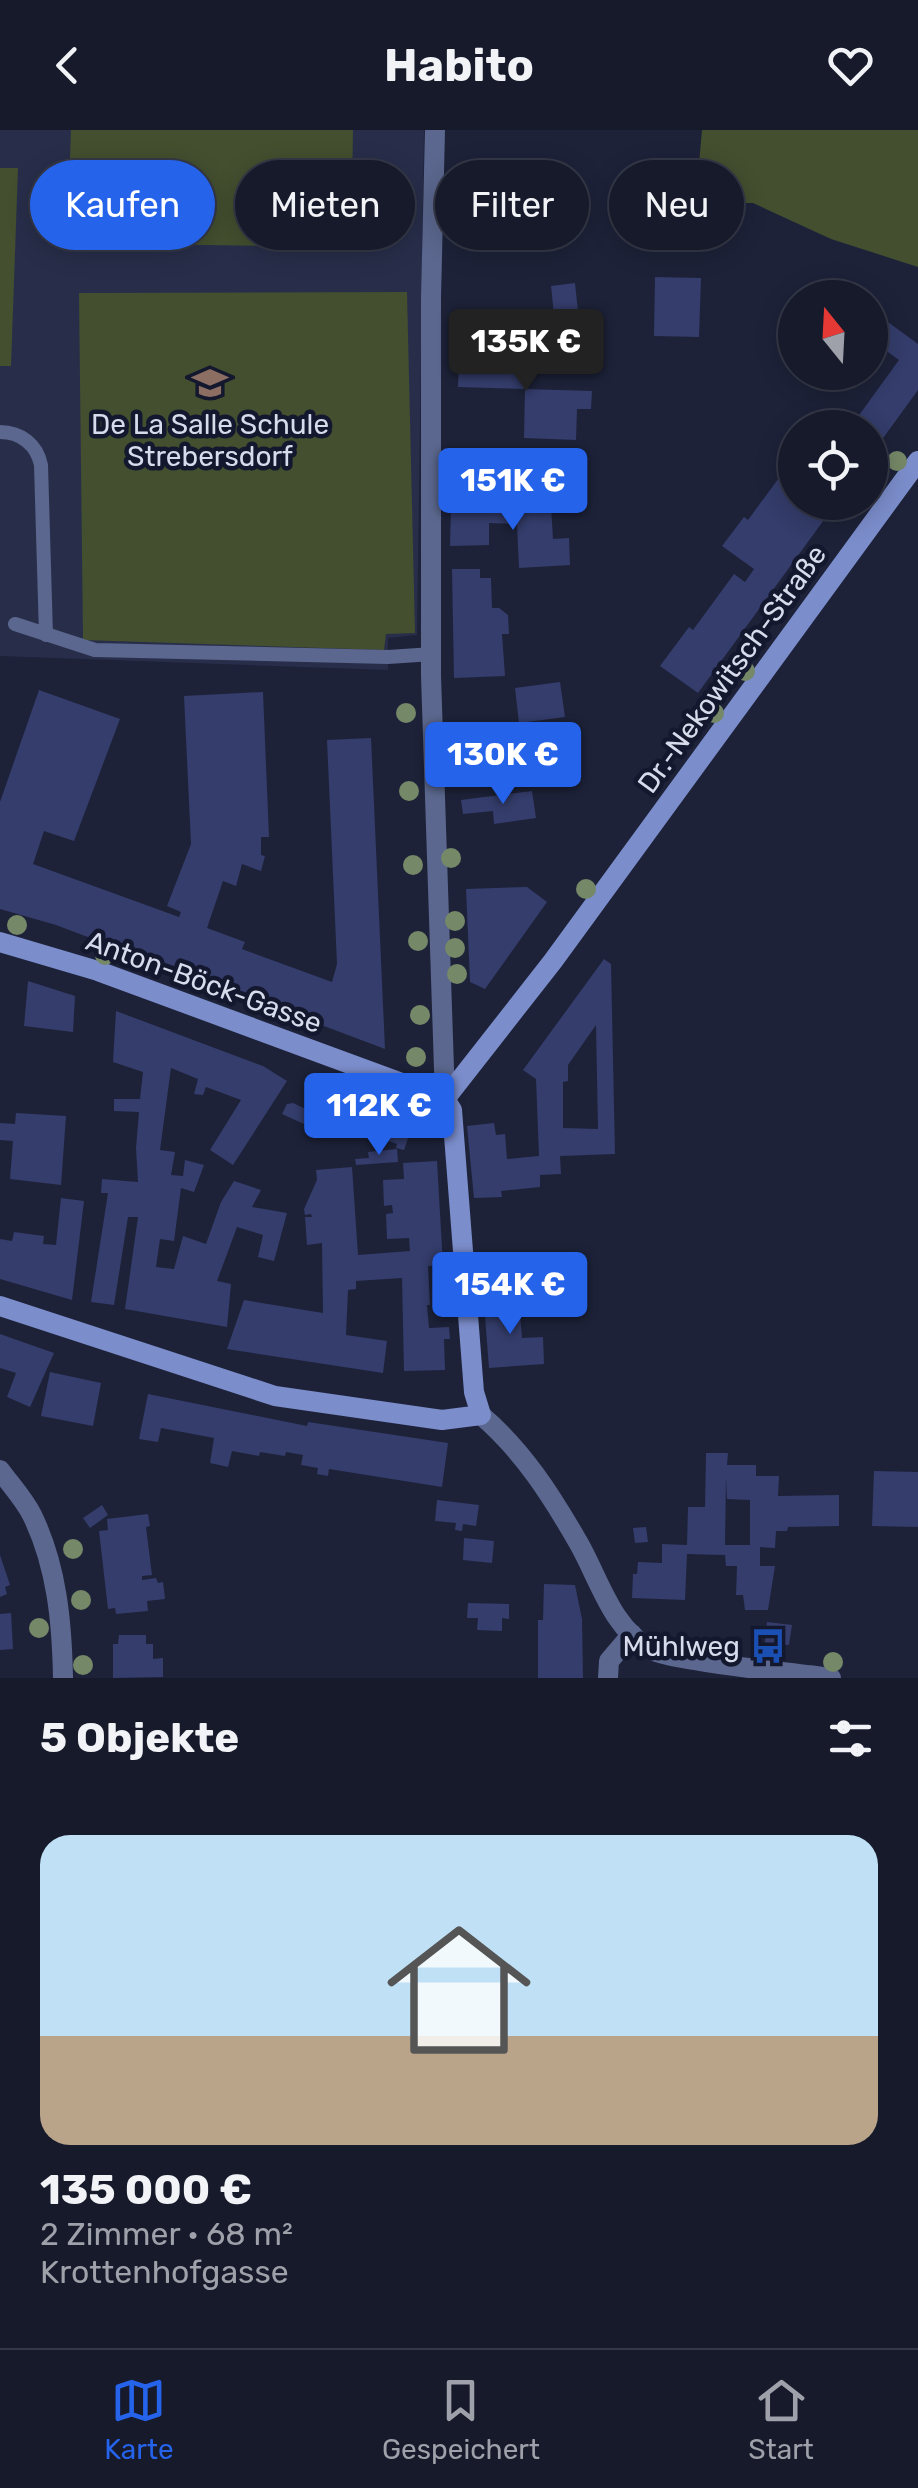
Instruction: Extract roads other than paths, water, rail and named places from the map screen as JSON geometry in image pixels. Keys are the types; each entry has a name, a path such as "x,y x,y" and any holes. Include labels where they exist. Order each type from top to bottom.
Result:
{"main road":[{"name":"Dr.-Nekowitsch-Straße","path":"444,1099 552,961 918,460"},
{"name":"Anton-Böck-Gasse","path":"0,942 98,972 444,1099"},
{"path":"0,1306 274,1396 442,1420 482,1415 474,1392 452,1110 444,1099"}],"street":[{"path":"436,130 431,676 444,1099"},
{"path":"482,1415 506,1436 536,1474 612,1608 632,1634 651,1650 670,1656 831,1678"},
{"path":"0,1470 32,1514 50,1566 62,1621 63,1678"},
{"path":"608,1678 610,1660 632,1634"}],"lane":[{"path":"0,432 11,432 32,445 42,465 46,635"},
{"path":"15,624 95,650 434,654"}],"place":[{"name":"De La Salle Schule Strebersdorf","path":"210,383"},
{"name":"Mühlweg","path":"768,1646"}]}
